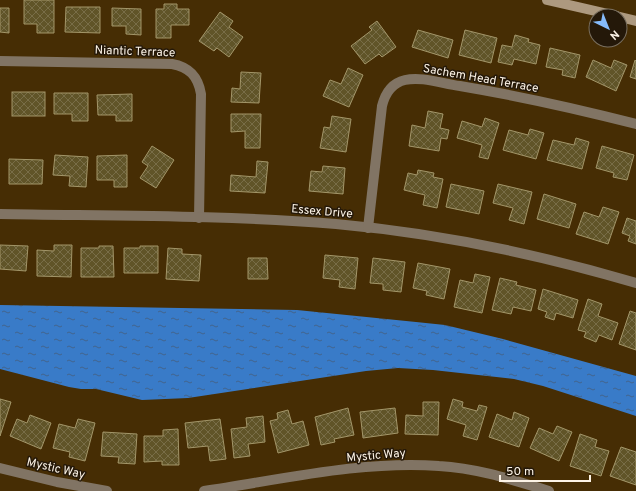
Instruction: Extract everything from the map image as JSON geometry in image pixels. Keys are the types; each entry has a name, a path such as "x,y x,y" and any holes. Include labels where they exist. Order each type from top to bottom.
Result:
{"main road":[{"path":"547,0 588,9"}],"street":[{"name":"Niantic Terrace","path":"0,61 172,64 189,70 195,76 201,94 199,218"},
{"name":"Sachem Head Terrace","path":"368,228 384,97 396,84 405,80 414,79 510,95 636,124"},
{"name":"Essex Drive","path":"0,214 271,220 368,228 491,247 554,261 636,283"},
{"name":"Mystic Way","path":"204,491 356,468 413,464 476,471 549,491"},
{"name":"Mystic Way","path":"0,468 57,482 107,491"}],"water":[{"path":"0,305 297,310 445,325 503,339 636,376 636,416 543,386 514,379 433,370 398,368 366,371 188,398 142,400 96,389 69,387 0,369"}],"building":[{"path":"24,0 54,0 54,33 37,33 37,24 24,24"},
{"path":"164,4 177,4 177,9 189,9 189,25 171,25 171,38 156,38 156,9 164,9"},
{"path":"66,7 100,7 100,33 65,32"},
{"path":"0,8 9,8 9,33 0,32"},
{"path":"112,8 141,9 141,35 126,34 126,26 112,26"},
{"path":"220,12 233,21 229,27 243,37 229,57 217,48 214,51 199,41"},
{"path":"377,21 396,47 382,57 379,54 365,64 351,46 372,30 369,27"},
{"path":"418,30 453,40 448,58 412,47"},
{"path":"465,30 497,38 491,63 459,55"},
{"path":"515,35 529,39 528,42 540,45 536,64 514,59 512,65 498,62 502,45 512,47"},
{"path":"550,48 580,55 575,78 562,75 563,70 546,67"},
{"path":"593,60 611,68 614,60 627,65 616,91 586,77"},
{"path":"635,60 636,61 636,79 630,77"},
{"path":"348,68 363,75 349,107 323,96 330,80 341,84"},
{"path":"241,72 261,73 259,103 231,102 232,88 240,89"},
{"path":"12,92 45,92 45,116 12,116"},
{"path":"54,93 88,93 88,121 72,121 72,114 54,114"},
{"path":"132,94 132,121 116,121 116,115 98,115 97,95"},
{"path":"428,111 443,114 440,128 449,130 447,139 441,138 439,151 409,146 412,125 425,128"},
{"path":"231,114 261,114 260,148 245,148 245,131 231,132"},
{"path":"332,116 351,119 346,152 320,148 324,127 330,128"},
{"path":"485,118 499,123 488,159 479,157 482,145 457,138 462,121 482,127"},
{"path":"530,129 544,133 536,159 503,150 509,130 528,135"},
{"path":"576,138 589,142 582,169 547,160 553,140 574,145"},
{"path":"152,146 174,160 156,188 140,178 148,166 142,162"},
{"path":"602,146 634,155 627,180 613,177 614,173 596,168"},
{"path":"55,155 88,157 86,187 69,186 70,176 53,175"},
{"path":"127,155 127,187 114,187 114,180 97,180 97,156"},
{"path":"9,159 43,160 42,184 9,184"},
{"path":"257,161 268,162 265,193 230,191 231,175 256,177"},
{"path":"323,166 345,168 343,194 309,191 311,171 322,172"},
{"path":"418,170 434,173 433,177 443,179 437,208 423,205 425,195 404,190 408,173 417,175"},
{"path":"451,184 484,191 479,214 446,207"},
{"path":"498,184 532,192 524,224 509,220 513,208 493,203"},
{"path":"544,194 576,204 569,228 537,219"},
{"path":"603,207 619,212 608,244 576,234 584,212 599,217"},
{"path":"627,218 636,221 636,244 628,241 630,236 622,233"},
{"path":"0,245 28,246 26,271 0,269"},
{"path":"54,245 72,245 71,277 37,276 37,250 54,251"},
{"path":"99,246 113,246 114,277 81,277 81,248 99,248"},
{"path":"140,246 158,246 158,273 124,273 124,248 140,248"},
{"path":"168,248 182,249 182,254 201,255 199,281 166,279"},
{"path":"325,255 358,258 355,289 339,287 340,280 323,278"},
{"path":"248,258 267,258 268,279 248,279"},
{"path":"373,258 405,262 401,292 383,290 383,284 370,283"},
{"path":"418,263 450,269 444,299 426,295 427,291 413,288"},
{"path":"475,274 490,277 482,313 454,307 460,280 473,283"},
{"path":"500,278 517,282 516,285 536,290 531,311 513,307 511,314 492,310"},
{"path":"543,289 578,300 573,318 556,313 554,320 545,317 547,312 538,309"},
{"path":"588,299 602,304 598,316 618,323 612,340 599,335 596,342 584,337 586,332 578,330"},
{"path":"630,311 636,313 636,350 619,344"},
{"path":"0,399 11,402 0,436"},
{"path":"453,399 463,402 462,407 477,411 479,405 487,407 477,440 463,436 466,425 447,419"},
{"path":"423,402 439,402 438,435 405,434 406,415 423,416"},
{"path":"348,408 354,435 334,439 335,442 321,445 315,417"},
{"path":"395,408 398,433 363,438 360,412"},
{"path":"288,410 292,424 303,421 309,445 278,453 270,421 278,419 277,413"},
{"path":"514,412 529,418 519,447 489,437 497,414 512,420"},
{"path":"30,415 51,423 41,449 10,436 17,419 27,423"},
{"path":"263,416 265,442 248,444 250,456 234,458 231,429 247,427 246,418"},
{"path":"78,419 95,423 85,461 69,457 70,452 53,448 59,424 75,428"},
{"path":"220,419 226,459 210,461 208,446 188,448 185,423"},
{"path":"557,426 572,432 559,461 530,448 539,428 553,434"},
{"path":"178,429 179,465 162,465 162,461 144,462 144,436 163,436 163,430"},
{"path":"103,432 137,434 135,464 118,463 119,457 101,456"},
{"path":"580,434 597,440 595,447 609,451 601,476 570,466"},
{"path":"621,447 636,452 636,485 610,476"}]}
